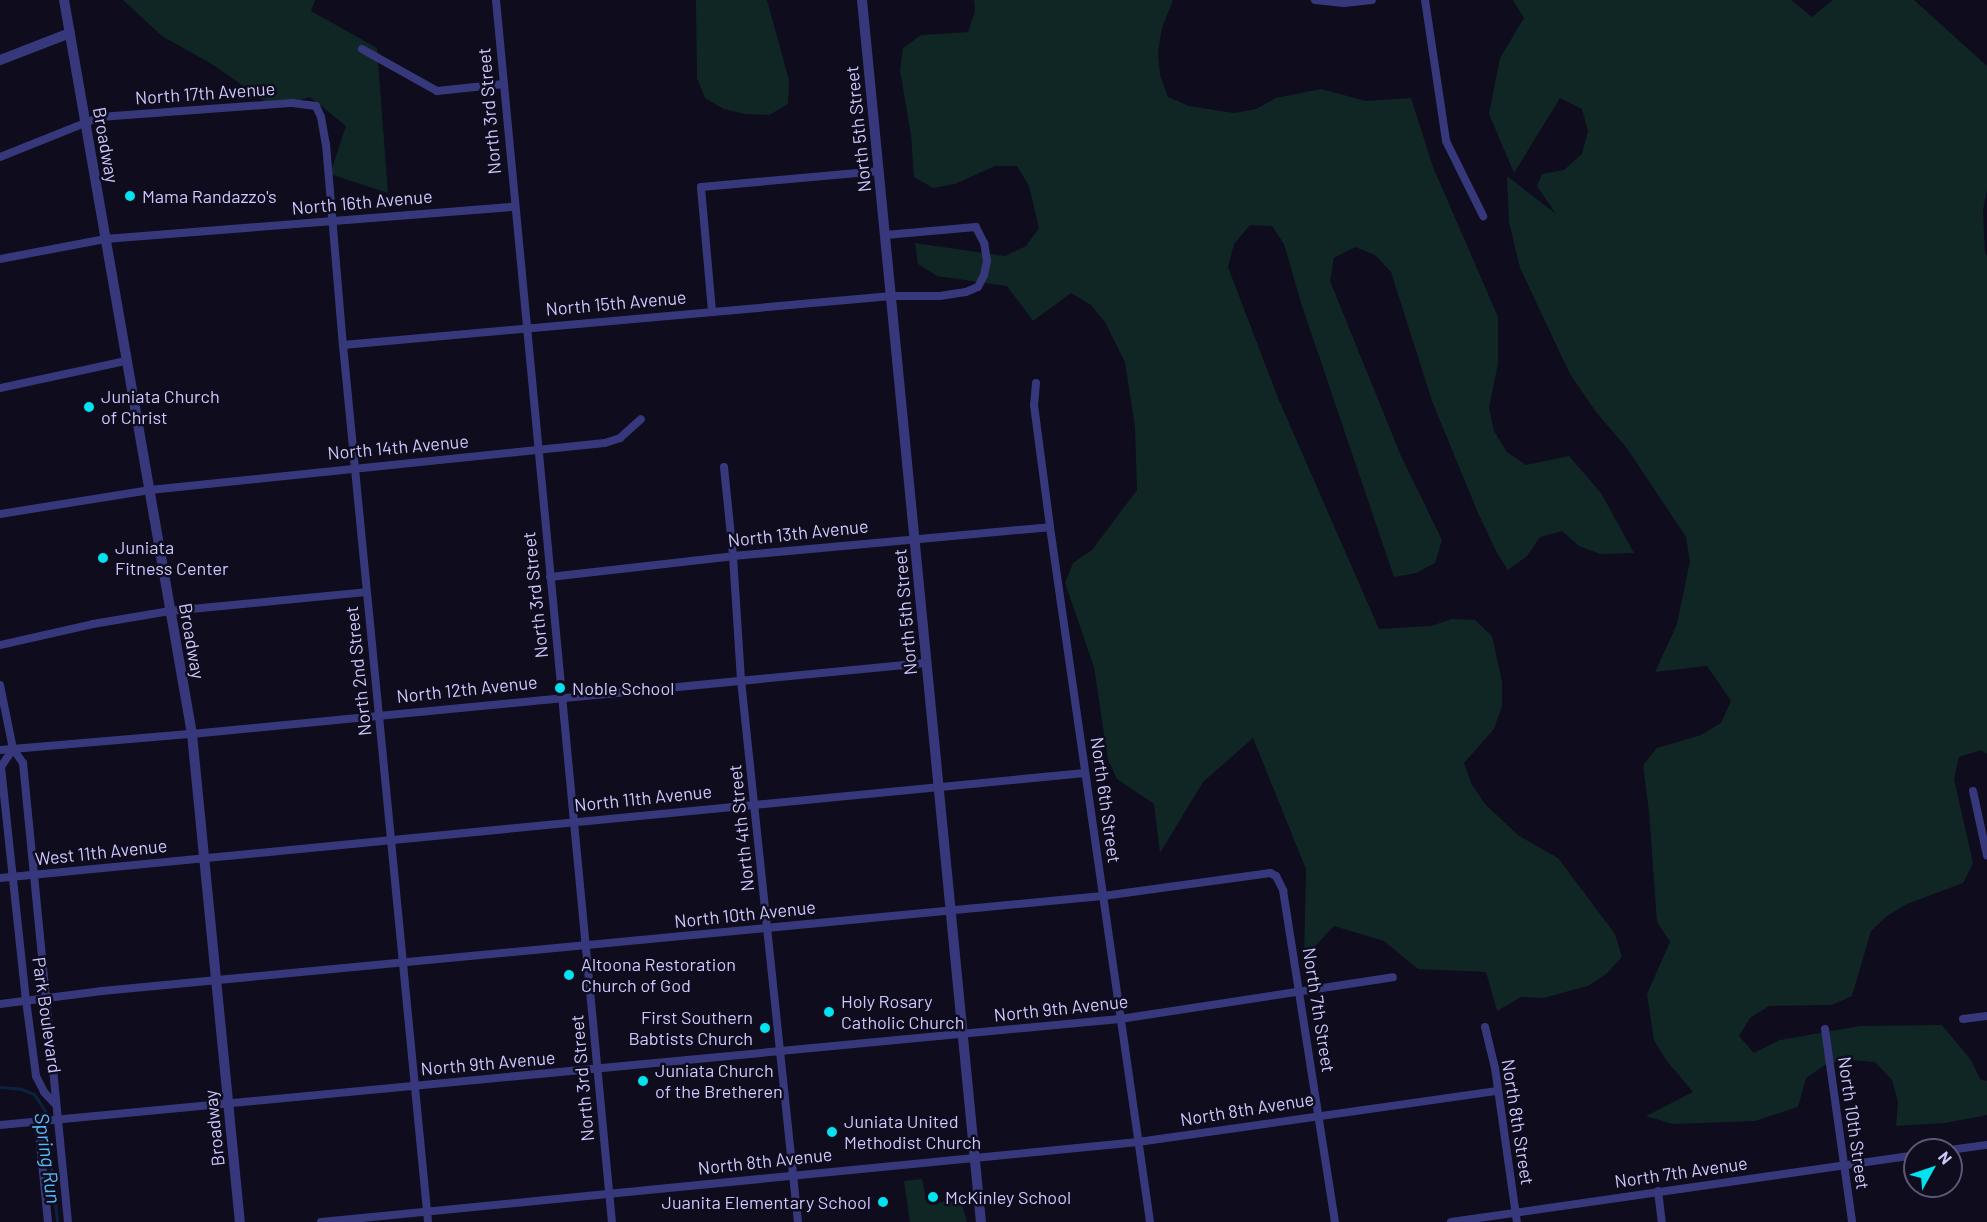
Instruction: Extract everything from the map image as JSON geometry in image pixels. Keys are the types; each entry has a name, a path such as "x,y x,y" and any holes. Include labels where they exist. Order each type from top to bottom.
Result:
{"street":[{"name":"Broadway","path":"64,0 192,734 240,1222"},
{"name":"North 3rd Street","path":"495,0 612,1222"},
{"name":"North 5th Street","path":"862,0 981,1222"},
{"path":"1315,0 1344,3 1372,0"},
{"path":"1425,0 1446,141 1483,216"},
{"path":"0,60 70,33"},
{"path":"362,49 437,92 504,84"},
{"name":"North 17th Avenue","path":"85,123 100,117 292,103 316,106 321,117"},
{"name":"North 2nd Street","path":"321,117 326,144 331,221 366,592 380,715 428,1222"},
{"path":"0,157 85,123"},
{"path":"712,311 701,187 879,171"},
{"name":"North 16th Avenue","path":"0,259 105,239 514,207"},
{"name":"North 15th Avenue","path":"343,345 891,296 940,296 966,292 978,287 987,261 984,243 976,227 885,235"},
{"path":"0,388 126,361"},
{"name":"North 6th Street","path":"1036,383 1034,405 1050,527 1150,1222"},
{"name":"North 14th Avenue","path":"0,514 150,490 605,443 620,438 641,419"},
{"name":"North 4th Street","path":"724,467 734,556 741,680 798,1222"},
{"name":"North 13th Avenue","path":"550,577 734,556 1050,527"},
{"path":"0,645 93,624 170,611 366,592"},
{"name":"North 12th Avenue","path":"0,750 192,734 926,663"},
{"name":"Park Boulevard","path":"0,685 13,749 23,763 56,1120 68,1222"},
{"name":"Park Boulevard","path":"13,749 2,767 26,1000 36,1076 44,1092 55,1104"},
{"name":"North 11th Avenue","path":"205,858 755,803 1085,773"},
{"path":"1973,791 1987,856"},
{"name":"West 11th Avenue","path":"0,878 205,858"},
{"name":"North 10th Avenue","path":"0,1004 46,997 216,980 586,947 1103,896 1262,873 1276,876"},
{"name":"North 7th Street","path":"1276,876 1283,890 1320,1114 1335,1222"},
{"name":"North 9th Avenue","path":"0,1125 1120,1019 1393,977"},
{"path":"1963,1019 1987,1016"},
{"name":"North 8th Street","path":"1485,1027 1495,1068 1516,1217"},
{"name":"North 10th Street","path":"1825,1029 1852,1222"},
{"name":"North 8th Avenue","path":"321,1222 1138,1142 1320,1114 1497,1091"},
{"path":"38,1122 48,1222"},
{"path":"1963,1148 1987,1145"},
{"name":"North 7th Avenue","path":"1451,1222 1516,1217 1658,1191 1903,1157"},
{"path":"1658,1191 1662,1222"}],"green space":[{"path":"123,0 315,0 311,11 377,48 388,193 330,174 346,126 310,97 274,108 215,66 162,36"},
{"path":"696,0 767,0 789,80 788,104 769,115 745,114 724,109 705,98 697,78"},
{"path":"974,0 1173,0 1162,28 1158,52 1160,75 1168,97 1189,106 1234,113 1256,109 1276,98 1321,89 1366,101 1411,98 1433,167 1498,317 1498,363 1489,408 1494,431 1507,452 1526,465 1569,456 1601,493 1634,553 1600,554 1579,546 1562,531 1540,537 1527,556 1508,570 1497,553 1478,513 1432,401 1391,272 1375,255 1355,247 1334,258 1330,281 1401,456 1442,540 1435,563 1416,573 1394,577 1302,306 1284,244 1272,226 1250,225 1234,244 1228,267 1278,398 1379,629 1431,626 1452,619 1475,620 1492,636 1502,682 1502,706 1494,729 1464,763 1472,785 1485,804 1519,836 1558,858 1615,934 1622,957 1606,974 1588,986 1543,998 1521,997 1497,1011 1486,972 1418,969 1384,941 1334,926 1304,958 1306,869 1253,738 1203,782 1160,853 1154,804 1117,779 1108,760 1094,667 1065,583 1073,563 1092,550 1137,490 1135,427 1125,362 1105,322 1091,305 1071,293 1033,321 1007,286 937,276 918,264 915,243 1005,256 1026,246 1039,228 1029,186 1017,166 995,166 955,184 933,188 914,177 911,135 900,70 903,48 921,35 968,32 975,11"},
{"path":"1513,0 1791,0 1812,17 1833,0 1914,0 1987,66 1987,191 1983,210 1985,253 1987,255 1987,754 1981,750 1959,757 1954,779 1973,863 1963,883 1907,904 1887,916 1871,931 1852,996 1832,1005 1769,1006 1750,1018 1739,1036 1754,1053 1780,1040 1860,1026 1942,1025 1971,1060 1980,1079 1987,1081 1987,1115 1945,1123 1896,1126 1898,1102 1892,1080 1875,1062 1851,1060 1828,1063 1806,1078 1798,1107 1755,1121 1673,1124 1646,1116 1693,1092 1666,1060 1654,1040 1647,994 1670,942 1657,922 1649,811 1643,765 1657,748 1701,735 1721,723 1731,701 1707,666 1655,672 1677,624 1690,561 1686,537 1626,447 1596,412 1570,374 1520,268 1509,222 1507,176 1556,214 1537,186 1542,174 1564,170 1582,154 1588,131 1582,109 1560,98 1514,173 1489,114 1500,58 1524,18"},
{"path":"922,1179 927,1203 961,1201 967,1222 910,1222 904,1181"}],"waterway":[{"name":"Spring Run","path":"0,1087 21,1089 34,1094 45,1111 57,1222"}],"place":[{"name":"Mama Randazzo's","path":"130,196"},
{"name":"Juniata Church of Christ","path":"89,407"},
{"name":"Juniata Fitness Center","path":"103,558"},
{"name":"Noble School","path":"560,688"},
{"name":"Altoona Restoration Church of God","path":"569,975"},
{"name":"Holy Rosary Catholic Church","path":"829,1012"},
{"name":"First Southern Babtists Church","path":"765,1028"},
{"name":"Juniata Church of the Bretheren","path":"643,1081"},
{"name":"Juniata United Methodist Church","path":"832,1132"},
{"name":"McKinley School","path":"933,1197"},
{"name":"Juanita Elementary School","path":"883,1202"}]}
